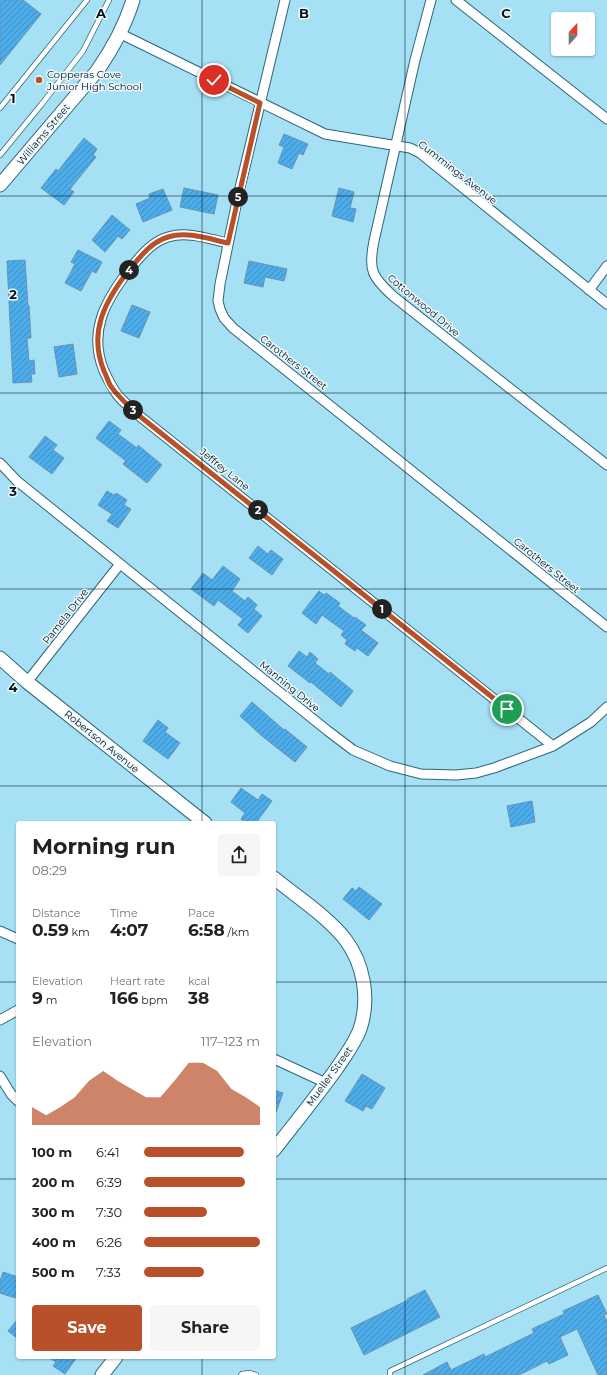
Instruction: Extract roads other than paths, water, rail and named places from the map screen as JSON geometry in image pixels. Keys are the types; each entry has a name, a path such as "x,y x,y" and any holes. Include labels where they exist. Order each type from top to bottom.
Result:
{"street":[{"name":"Williams Street","path":"0,185 97,71 120,34 133,0"},
{"name":"Carothers Street","path":"285,0 260,103 220,284 218,301 224,318 233,328 607,627"},
{"name":"Cottonwood Drive","path":"431,0 415,60 372,252 371,262 373,272 377,279 393,296 607,465"},
{"path":"456,0 607,119"},
{"name":"Cummings Avenue","path":"120,34 325,134 396,145 410,148 420,153 607,304"},
{"name":"Jeffrey Lane","path":"228,243 195,236 180,235 167,237 153,244 143,253 119,283 102,313 97,347 101,363 110,384 121,399 137,414 553,746"},
{"path":"589,290 607,266"},
{"name":"Manning Drive","path":"0,463 17,482 328,731 353,750 371,759 390,766 421,774 456,775 476,773 494,768 553,746 591,722 607,707"},
{"name":"Pamela Drive","path":"27,682 120,564"},
{"name":"Robertson Avenue","path":"0,658 27,682 202,821"},
{"name":"Mueller Street","path":"276,880 332,925 345,940 354,953 361,971 365,998 360,1029 351,1048 276,1147"},
{"path":"0,931 16,938"},
{"path":"0,1020 16,1011"},
{"path":"276,1060 326,1083"},
{"path":"0,1076 11,1094 16,1099"},
{"path":"102,1375 114,1359"}],"lane":[{"path":"0,108 87,0"},
{"path":"0,155 83,51 109,0"},
{"path":"390,1375 390,1370 607,1268"},
{"path":"241,1375 250,1373 256,1375"}],"place":[{"name":"Copperas Cove Junior High School","path":"39,80"}]}
